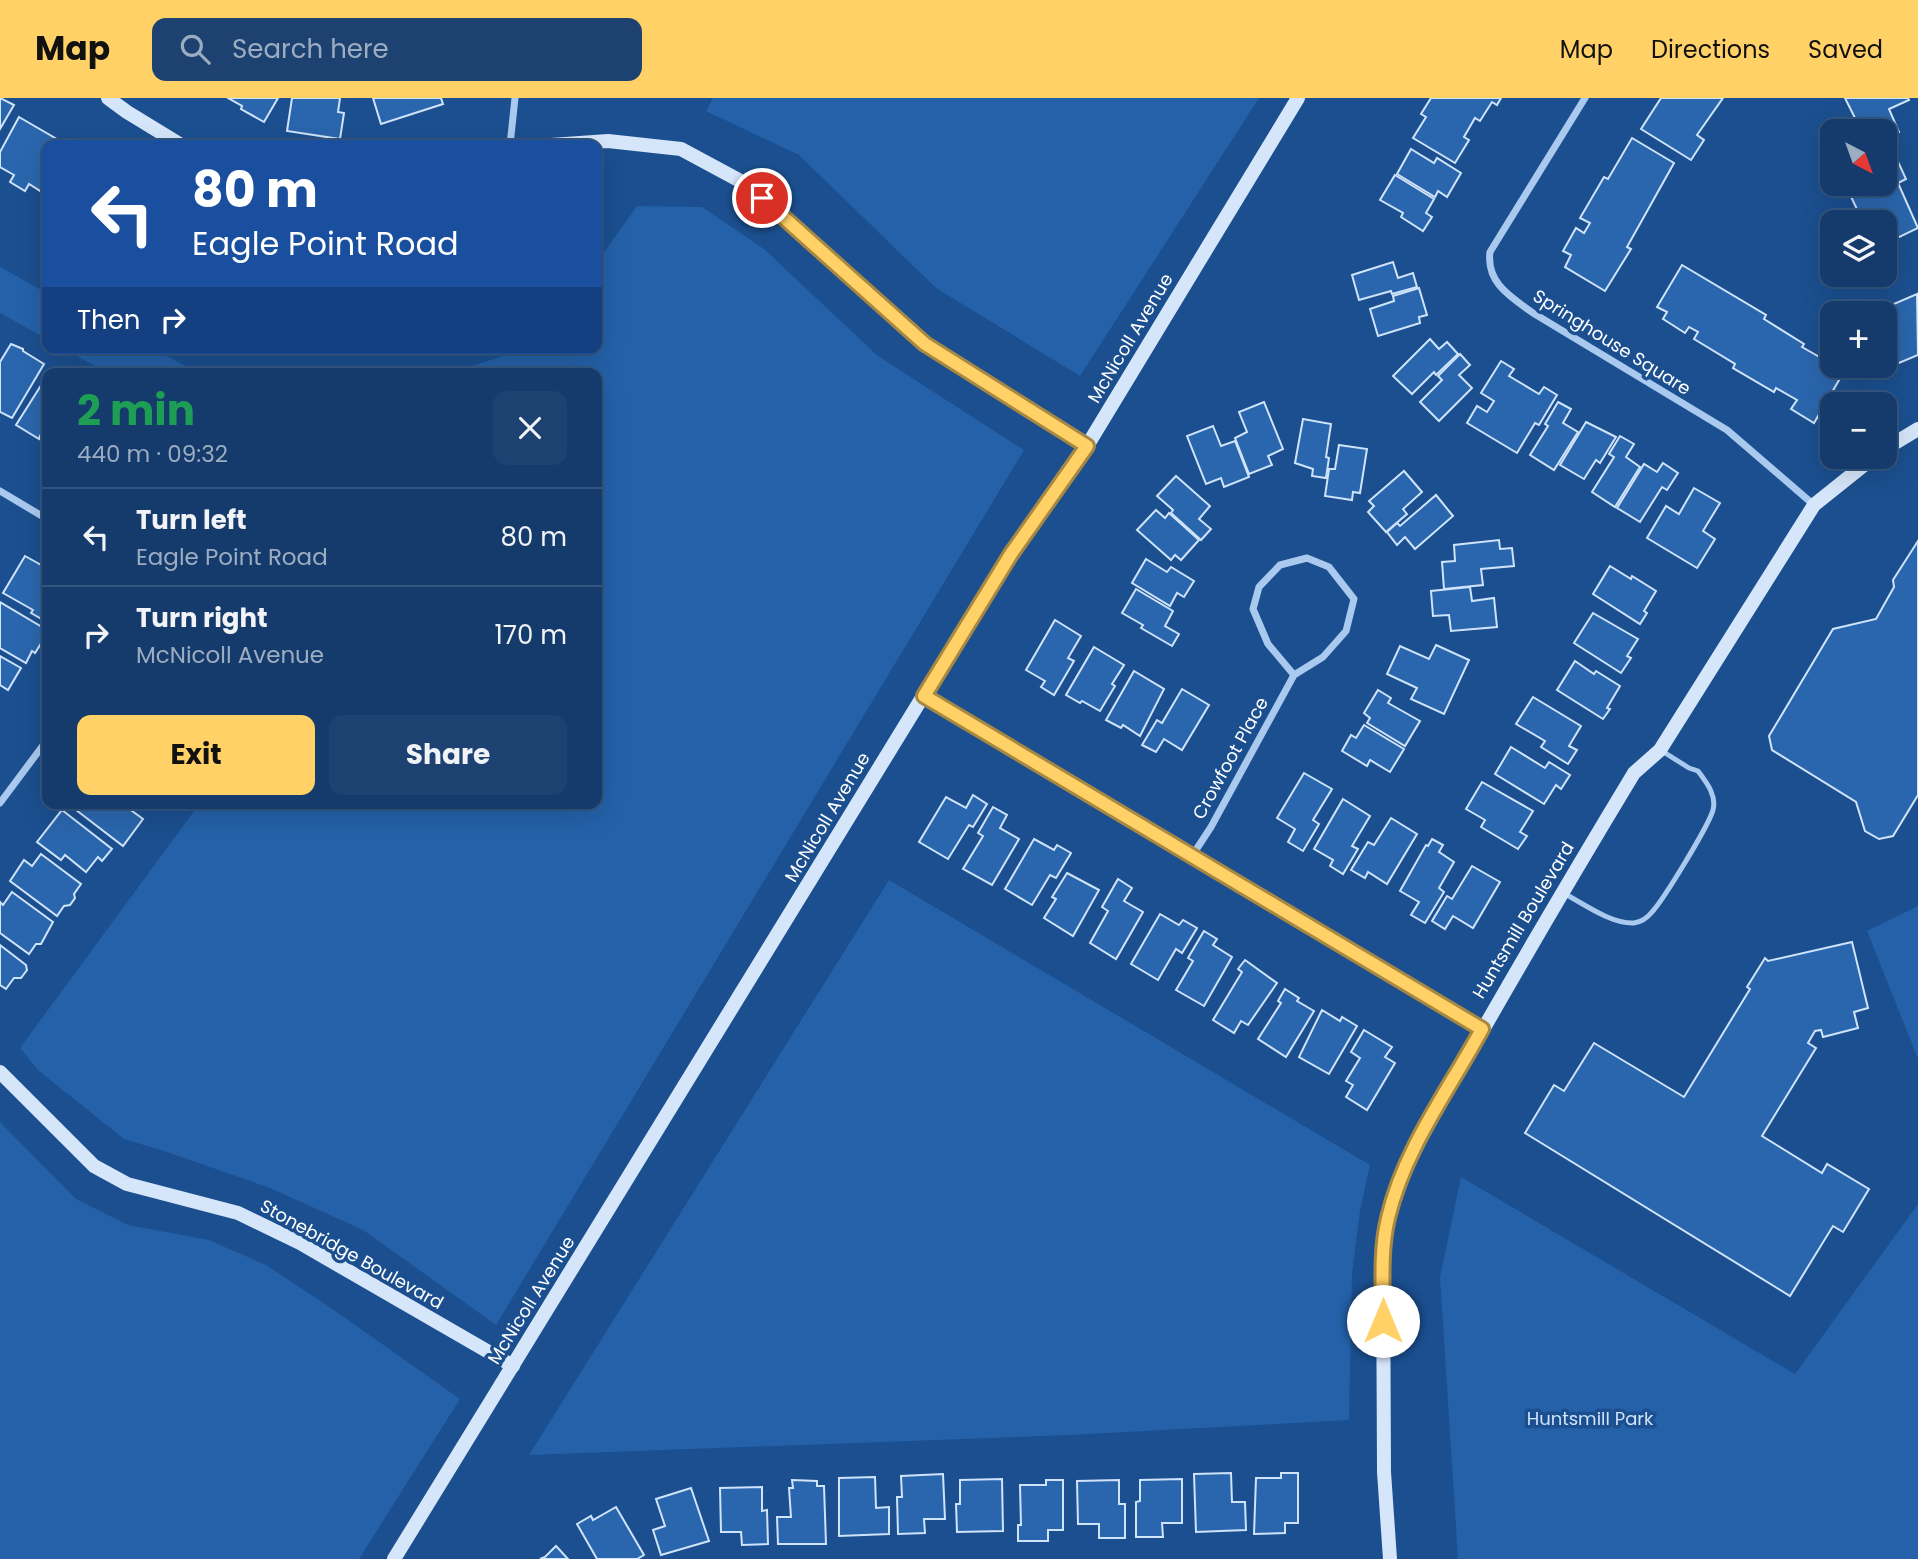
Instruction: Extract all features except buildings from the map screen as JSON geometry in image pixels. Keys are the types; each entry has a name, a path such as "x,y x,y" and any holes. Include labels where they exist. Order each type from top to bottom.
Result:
{"street":[{"path":"108,98 173,140"},
{"path":"511,140 515,98"},
{"name":"McNicoll Avenue","path":"394,1559 1011,554 1087,446 1298,98"},
{"name":"Springhouse Square","path":"1585,98 1490,252 1489,264 1494,280 1504,292 1533,313 1727,430 1814,505"},
{"path":"602,141 681,149 746,184 925,344 1087,446"},
{"path":"1897,442 1918,429"},
{"name":"Huntsmill Boulevard","path":"1390,1559 1385,1506 1383,1267 1388,1220 1407,1164 1482,1029 1634,773 1660,750 1814,505 1859,469"},
{"path":"0,491 42,516"},
{"name":"Crowfoot Place","path":"1192,856 1211,827 1294,675 1323,657 1346,631 1354,599 1329,566 1307,558 1280,565 1259,587 1253,609 1268,644 1294,675"},
{"path":"924,696 1482,1029"},
{"path":"0,803 42,747"},
{"name":"Stonebridge Boulevard","path":"0,1072 94,1166 127,1184 238,1213 300,1243 513,1366"}],"lane":[{"path":"1562,892 1611,918 1633,923 1653,911 1713,809 1712,792 1698,771 1660,750"}],"green space":[{"path":"713,98 1259,98 1080,376 936,288 799,155 706,111"},
{"path":"637,206 702,207 764,249 878,356 1024,450 496,1325 363,1230 270,1188 124,1139 39,1071 20,1048 196,809 602,809 602,368 466,368 509,354 602,354 602,255"},
{"path":"0,267 42,290 42,336 0,313"},
{"path":"74,354 163,354 189,368 98,368"},
{"path":"889,880 1370,1165 1360,1211 1352,1273 1349,1420 1070,1435 529,1455"},
{"path":"1918,906 1918,1059 1867,931"},
{"path":"0,1122 76,1199 128,1225 209,1240 266,1265 460,1399 359,1559 0,1559"},
{"name":"Huntsmill Park","path":"1461,1177 1795,1374 1918,1204 1918,1559 1458,1559 1440,1277"}],"route":[{"path":"762,198 925,344 1087,446 1011,554 924,696 1482,1029 1434,1111 1397,1189 1383,1252 1383,1321"}]}
